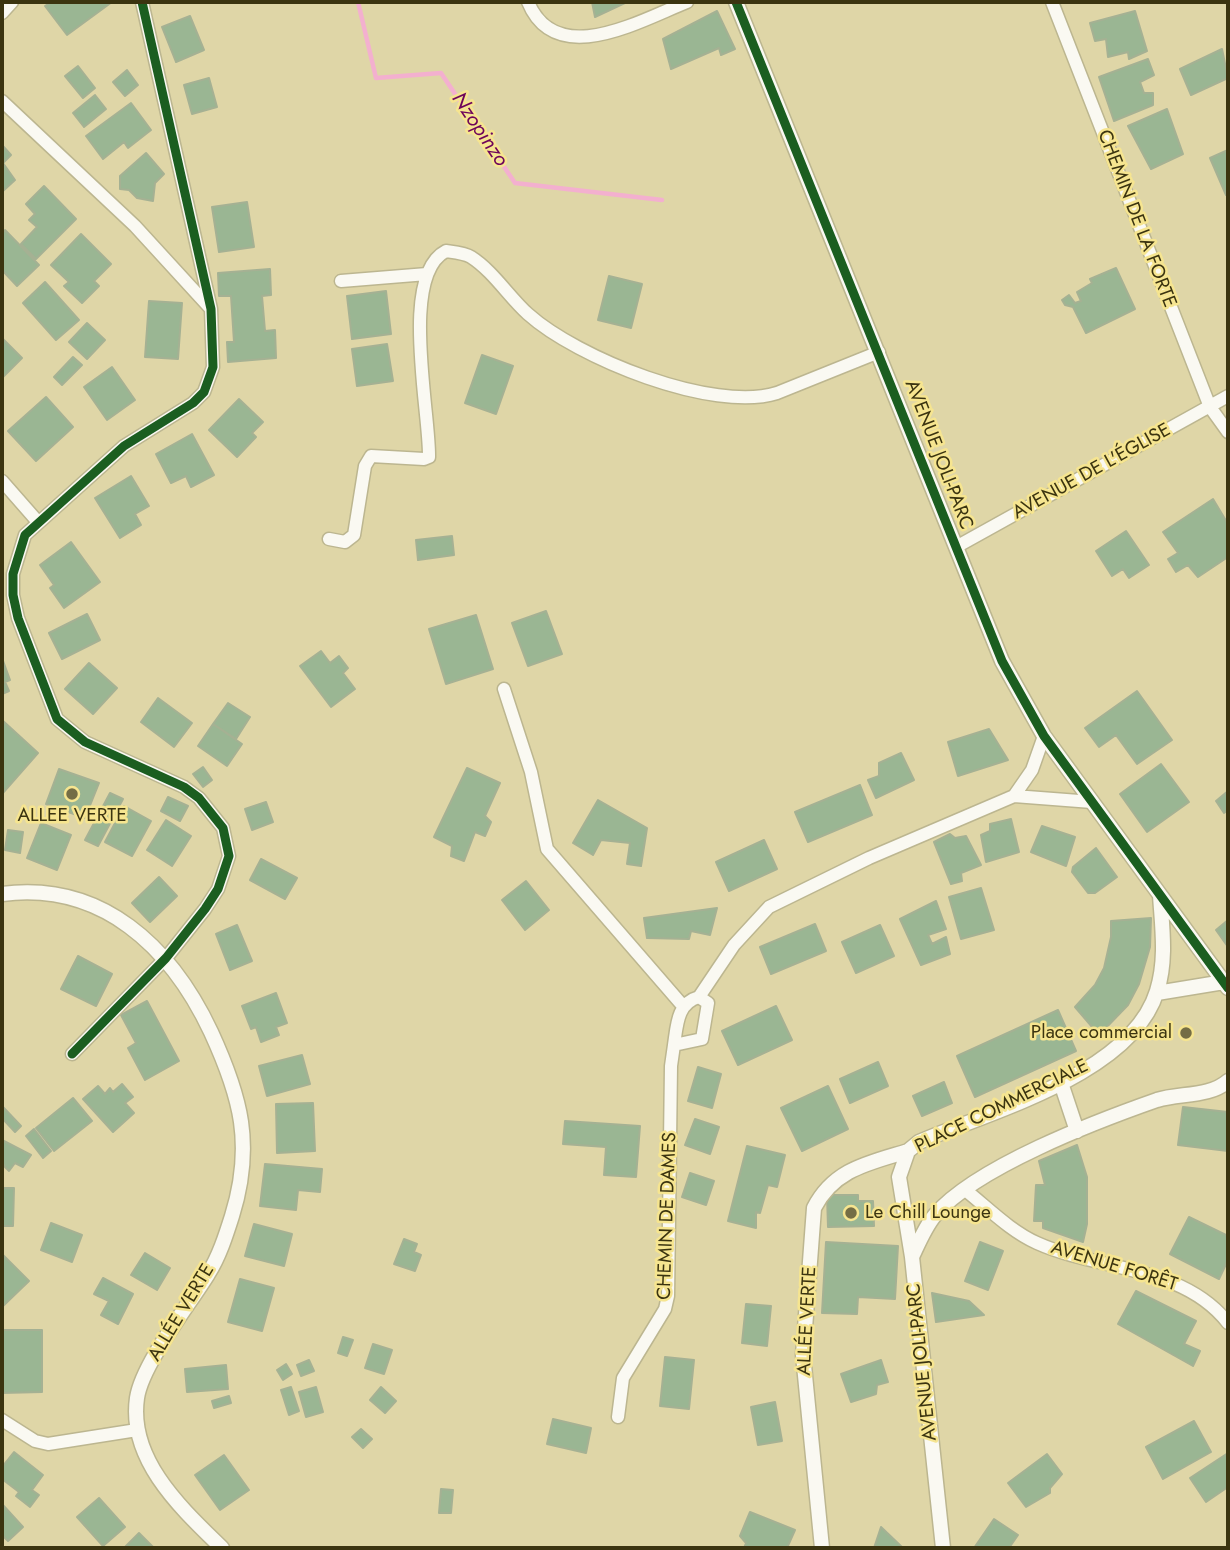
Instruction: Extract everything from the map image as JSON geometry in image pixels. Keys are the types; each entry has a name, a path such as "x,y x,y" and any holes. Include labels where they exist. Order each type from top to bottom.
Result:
{"street":[{"path":"2,13 12,2"},
{"path":"72,1054 166,958 205,909 218,889 229,856 228,841 210,808 199,798 184,787 85,742 57,719 18,618 13,595 18,552 25,535 124,446 194,403 204,392 213,367 211,309 142,2"},
{"path":"528,2 543,25 556,33 576,39 604,34 687,2"},
{"name":"AVENUE JOLI-PARC","path":"736,2 879,352 995,648 1044,736 1226,985"},
{"name":"CHEMIN DE LA FORTE","path":"1052,2 1210,407 1228,432"},
{"path":"2,101 135,226 211,309"},
{"path":"329,539 345,542 354,535 365,466 371,456 429,457 419,357 426,274 433,257 446,251 471,257 528,315 569,344 641,376 730,398 760,398 879,352"},
{"path":"341,281 426,274"},
{"name":"AVENUE DE L'ÉGLISE","path":"956,548 1228,396"},
{"path":"2,481 38,522"},
{"path":"505,689 531,772 547,849 683,1006 690,999 699,997 708,1003 702,1039 674,1045"},
{"path":"1014,796 1031,771 1044,736"},
{"path":"699,997 710,976 761,912 869,858 1014,796 1093,802"},
{"name":"ALLÉE VERTE","path":"2,894 38,892 88,904 137,930 166,958 200,1010 229,1071 241,1116 242,1167 232,1217 209,1272 148,1370 137,1396 137,1430 146,1454 167,1490 222,1548"},
{"name":"PLACE COMMERCIALE","path":"899,1177 908,1151 919,1142 1061,1083 1114,1049 1132,1032 1147,1013 1157,993 1163,968 1160,893"},
{"path":"1157,993 1226,985"},
{"name":"CHEMIN DE DAMES","path":"618,1418 623,1378 665,1309 668,1296 671,1066 683,1006"},
{"path":"1061,1083 1077,1131"},
{"path":"912,1257 934,1216 964,1189 1077,1131 1160,1099 1224,1087"},
{"name":"ALLÉE VERTE","path":"822,1548 804,1372 814,1208 824,1189 840,1176 908,1151"},
{"name":"AVENUE JOLI-PARC","path":"899,1177 912,1257 943,1548"},
{"name":"AVENUE FORÊT","path":"964,1189 1035,1242 1167,1281 1198,1296 1228,1323"},
{"path":"2,1420 35,1441 48,1444 137,1430"}],"building":[{"path":"51,2 112,2 67,35 45,6"},
{"path":"592,2 627,2 595,17"},
{"path":"717,11 735,49 721,55 719,48 671,69 663,39"},
{"path":"1135,11 1147,51 1129,59 1128,52 1108,57 1106,39 1095,41 1090,23"},
{"path":"190,16 204,50 176,62 162,27"},
{"path":"1222,49 1228,78 1191,95 1180,69"},
{"path":"1148,59 1154,75 1140,82 1144,93 1153,93 1153,105 1114,121 1099,77"},
{"path":"78,66 95,88 83,98 65,76"},
{"path":"127,70 138,85 125,96 113,82"},
{"path":"209,78 217,107 192,114 184,85"},
{"path":"95,95 106,109 84,127 73,113"},
{"path":"131,103 151,130 128,148 124,142 103,159 86,136"},
{"path":"1167,109 1183,154 1151,169 1128,126"},
{"path":"2,145 11,155 3,163 15,180 3,191"},
{"path":"1228,150 1228,194 1226,195 1210,158"},
{"path":"146,153 164,174 155,183 153,201 137,198 129,190 120,189 120,176"},
{"path":"44,186 76,219 36,259 21,244 37,227 29,220 35,214 26,204"},
{"path":"247,202 254,247 219,252 212,207"},
{"path":"5,230 39,265 17,286 2,270 2,234"},
{"path":"81,234 111,264 94,281 99,286 82,303 64,286 69,282 51,265"},
{"path":"1116,268 1135,309 1086,333 1073,307 1065,305 1062,300 1069,295 1075,303 1081,301 1077,292 1092,283 1090,279"},
{"path":"270,269 271,295 262,296 265,331 275,330 276,358 228,362 227,342 234,342 231,296 219,296 218,273"},
{"path":"609,276 642,284 631,328 598,320"},
{"path":"45,282 79,320 56,340 23,303"},
{"path":"386,291 391,334 352,339 347,296"},
{"path":"149,301 182,303 178,359 145,357"},
{"path":"87,323 105,340 87,359 69,342"},
{"path":"2,338 22,358 3,377 2,375"},
{"path":"387,344 393,381 357,386 352,349"},
{"path":"482,355 513,366 496,414 465,403"},
{"path":"73,357 82,365 62,385 54,377"},
{"path":"112,367 135,400 107,420 84,387"},
{"path":"46,397 73,427 36,461 8,431"},
{"path":"239,399 263,422 252,433 256,437 237,457 209,430"},
{"path":"192,434 214,475 191,487 186,476 171,483 156,454"},
{"path":"131,476 149,506 135,514 141,525 120,538 95,498"},
{"path":"1213,499 1228,524 1228,557 1198,577 1188,565 1176,572 1168,559 1178,553 1163,532"},
{"path":"1126,531 1149,565 1129,578 1123,569 1112,576 1096,551"},
{"path":"452,536 454,555 418,560 416,540"},
{"path":"71,542 100,582 64,608 50,588 54,585 40,565"},
{"path":"546,611 562,654 528,666 512,623"},
{"path":"87,614 100,640 62,659 49,633"},
{"path":"476,615 493,669 446,684 429,629"},
{"path":"321,651 330,663 339,656 348,668 343,673 355,689 331,707 300,666"},
{"path":"2,658 10,680 5,682 9,691 2,694"},
{"path":"89,663 117,688 93,714 65,689"},
{"path":"1137,691 1172,740 1137,764 1116,735 1099,747 1085,728"},
{"path":"158,698 192,723 174,747 141,722"},
{"path":"228,703 250,717 236,739 213,724"},
{"path":"2,720 38,753 2,794"},
{"path":"213,724 242,744 227,766 198,746"},
{"path":"989,729 1008,760 958,776 948,742"},
{"path":"901,753 914,780 876,798 868,780 879,776 879,763"},
{"path":"1161,764 1189,802 1147,832 1120,794"},
{"path":"203,767 212,780 203,787 193,774"},
{"path":"467,768 500,783 485,816 491,822 485,836 475,832 464,861 451,856 452,846 434,837"},
{"name":"ALLEE VERTE","path":"59,769 99,783 85,818 46,804"},
{"path":"860,785 872,815 808,842 795,812"},
{"path":"1228,791 1228,810 1224,813 1216,801"},
{"path":"110,793 123,799 98,846 85,840"},
{"path":"168,797 188,806 180,821 161,811"},
{"path":"598,800 647,828 641,866 627,864 630,843 601,840 593,855 573,843"},
{"path":"266,802 273,822 252,830 245,809"},
{"path":"124,806 151,821 132,856 105,842"},
{"path":"1011,819 1019,852 986,862 981,835 990,831 990,824"},
{"path":"166,820 191,836 172,866 147,850"},
{"path":"41,823 71,835 57,870 27,858"},
{"path":"1042,826 1075,837 1066,866 1031,852"},
{"path":"8,830 23,832 20,853 5,850"},
{"path":"950,834 955,838 966,836 981,865 961,873 962,881 951,884 934,842"},
{"path":"764,840 777,869 729,891 716,862"},
{"path":"1096,848 1117,877 1095,893 1088,893 1072,872 1073,867"},
{"path":"261,859 297,878 285,899 250,880"},
{"path":"159,877 177,896 150,922 132,903"},
{"path":"526,881 549,910 525,930 502,900"},
{"path":"981,888 994,930 961,939 949,897"},
{"path":"936,901 946,929 928,935 932,944 946,937 950,954 921,965 900,919"},
{"path":"717,908 710,935 691,931 689,939 647,938 644,918"},
{"path":"1151,918 1150,947 1139,984 1128,1005 1099,1035 1075,1007 1095,985 1104,968 1111,937 1111,921"},
{"path":"1228,920 1228,947 1216,930"},
{"path":"815,924 826,951 771,974 760,947"},
{"path":"237,925 252,961 230,970 216,934"},
{"path":"880,925 894,956 856,973 842,942"},
{"path":"78,956 112,974 96,1006 61,989"},
{"path":"276,993 287,1023 276,1027 279,1035 261,1042 256,1027 251,1029 242,1006"},
{"path":"147,1001 179,1061 145,1080 128,1048 136,1043 121,1015"},
{"path":"776,1006 792,1040 738,1065 722,1031"},
{"path":"1058,1010 1076,1051 975,1097 957,1056"},
{"path":"302,1055 310,1084 267,1096 259,1066"},
{"path":"878,1062 888,1086 850,1103 840,1079"},
{"path":"698,1067 721,1074 712,1108 688,1101"},
{"path":"944,1082 952,1103 922,1116 913,1096"},
{"path":"122,1084 133,1097 125,1103 134,1113 113,1132 83,1099 98,1086 105,1094 110,1088 113,1092"},
{"path":"828,1086 848,1129 802,1151 781,1108"},
{"path":"73,1098 92,1121 54,1151 36,1128"},
{"path":"313,1103 315,1151 277,1153 276,1104"},
{"path":"3,1107 21,1126 15,1132 2,1118"},
{"path":"1183,1107 1228,1112 1228,1151 1178,1145"},
{"path":"695,1119 719,1127 710,1154 685,1145"},
{"path":"565,1121 640,1126 636,1177 604,1175 606,1147 563,1144"},
{"path":"34,1129 51,1151 43,1158 26,1136"},
{"path":"2,1140 31,1155 23,1167 15,1163 9,1171 5,1167 2,1162"},
{"path":"1077,1145 1087,1177 1087,1224 1083,1242 1043,1228 1043,1221 1034,1221 1036,1185 1045,1185 1039,1161"},
{"path":"747,1146 785,1155 777,1187 768,1185 760,1213 756,1212 756,1228 728,1221"},
{"path":"265,1164 322,1169 320,1192 298,1190 296,1210 260,1206"},
{"path":"690,1173 714,1181 706,1205 682,1197"},
{"path":"2,1188 14,1188 13,1226 2,1226"},
{"name":"Le Chill Lounge","path":"827,1195 858,1195 858,1201 873,1201 874,1226 828,1227"},
{"path":"1189,1217 1228,1236 1228,1260 1219,1279 1170,1254"},
{"path":"51,1223 82,1235 72,1262 41,1250"},
{"path":"254,1224 292,1234 284,1266 245,1256"},
{"path":"404,1239 417,1244 414,1252 421,1255 415,1271 394,1264"},
{"path":"826,1242 898,1246 895,1299 858,1297 857,1314 822,1313"},
{"path":"980,1242 1003,1251 988,1290 965,1281"},
{"path":"145,1253 170,1268 157,1290 131,1275"},
{"path":"2,1256 29,1281 2,1307"},
{"path":"103,1278 133,1294 118,1324 101,1315 109,1301 94,1294"},
{"path":"240,1279 274,1288 262,1331 228,1322"},
{"path":"1136,1291 1196,1321 1184,1344 1200,1351 1193,1366 1118,1324"},
{"path":"932,1293 969,1301 984,1315 936,1322"},
{"path":"746,1304 771,1306 767,1346 742,1343"},
{"path":"2,1330 42,1330 42,1392 2,1393"},
{"path":"343,1337 353,1340 347,1356 338,1353"},
{"path":"373,1344 392,1350 384,1374 365,1368"},
{"path":"665,1357 694,1360 689,1409 660,1406"},
{"path":"309,1360 314,1371 301,1376 297,1365"},
{"path":"881,1360 888,1382 877,1385 876,1394 851,1402 841,1374"},
{"path":"286,1364 292,1374 283,1380 277,1370"},
{"path":"226,1365 228,1389 187,1392 185,1369"},
{"path":"291,1387 299,1411 289,1415 281,1390"},
{"path":"316,1387 323,1412 306,1417 299,1392"},
{"path":"381,1387 396,1401 385,1413 370,1400"},
{"path":"229,1396 231,1403 214,1408 212,1401"},
{"path":"775,1402 782,1441 758,1445 751,1407"},
{"path":"553,1419 591,1428 586,1453 547,1444"},
{"path":"1194,1421 1211,1452 1163,1479 1146,1447"},
{"path":"361,1429 372,1439 363,1448 352,1437"},
{"path":"14,1452 43,1475 32,1490 39,1495 30,1507 16,1496 19,1492 2,1479 2,1467"},
{"path":"1228,1453 1228,1487 1206,1502 1190,1478"},
{"path":"1047,1454 1062,1474 1050,1488 1050,1493 1026,1507 1008,1483"},
{"path":"224,1455 249,1490 220,1510 195,1475"},
{"path":"441,1489 453,1490 451,1513 439,1513"},
{"path":"99,1498 125,1527 103,1546 77,1517"},
{"path":"2,1504 23,1527 8,1541 2,1535"},
{"path":"750,1512 795,1530 787,1548 744,1548 746,1543 740,1536"},
{"path":"994,1519 1018,1535 1009,1548 974,1548"},
{"path":"881,1527 903,1548 874,1548"},
{"path":"139,1533 154,1548 124,1548"}],"waterway":[{"name":"Nzopinzo","path":"358,2 376,78 441,73 515,183 662,200"}],"cycle path":[{"path":"72,1054 166,958 205,909 218,889 229,856 223,828 199,798 184,787 85,742 57,719 18,618 13,595 13,574 25,535 124,446 193,403 204,392 213,367 211,309 142,2"},
{"path":"736,2 1002,661 1044,736 1228,988"}],"place":[{"name":"ALLEE VERTE","path":"72,794"},
{"name":"Place commercial","path":"1186,1033"},
{"name":"Le Chill Lounge","path":"851,1213"}]}
